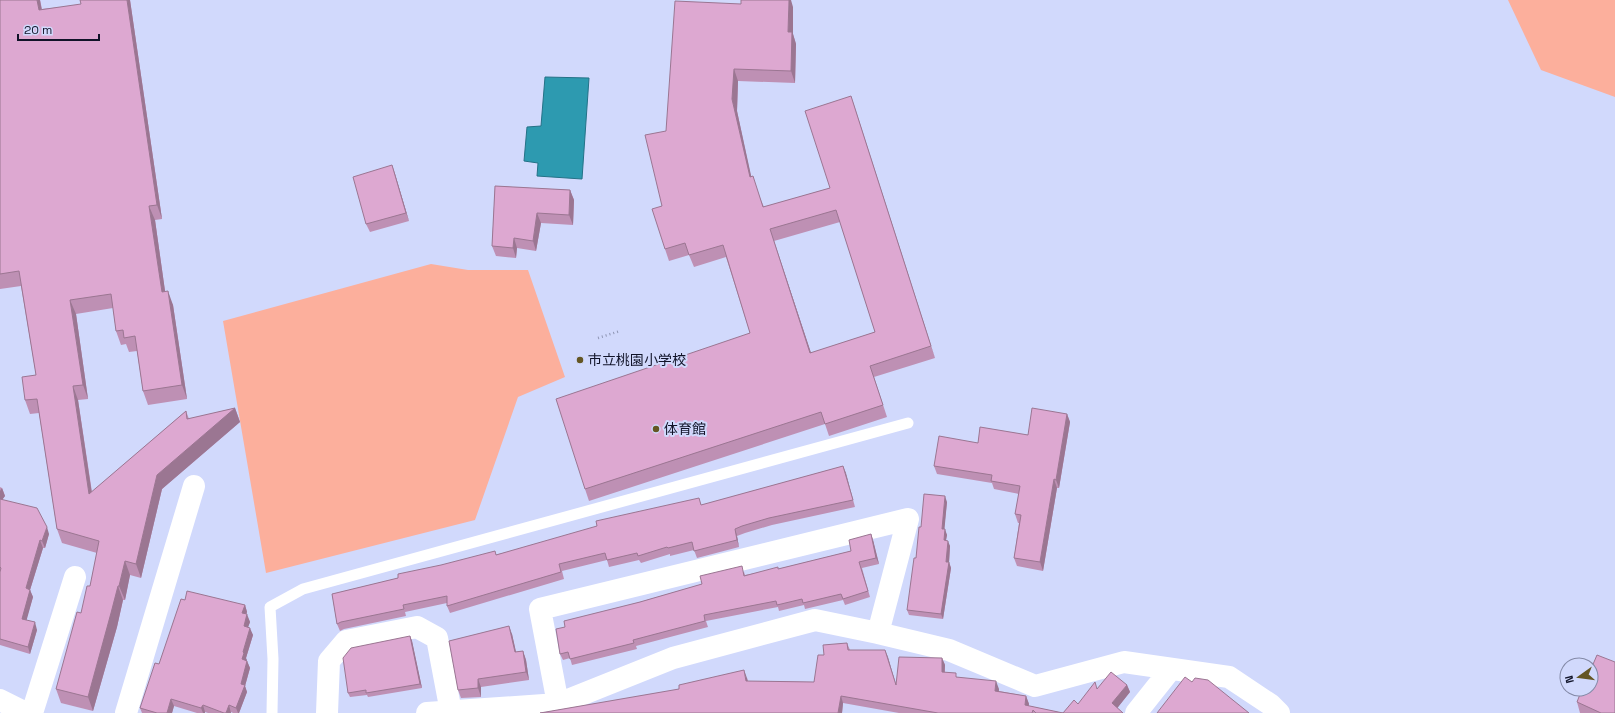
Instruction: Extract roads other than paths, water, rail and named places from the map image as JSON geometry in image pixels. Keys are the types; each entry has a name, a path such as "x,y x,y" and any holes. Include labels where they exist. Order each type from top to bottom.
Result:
{"street":[{"path":"126,713 194,486"},
{"path":"558,704 540,609 908,519 878,633"},
{"path":"32,713 76,577"},
{"path":"427,713 558,704 673,658 815,620 950,650 1035,686 1124,662 1229,677 1271,705 1279,713"},
{"path":"327,713 329,661 346,641 417,627 437,638 451,712"},
{"path":"1136,713 1171,669"}],"lane":[{"path":"272,713 273,659 270,607 303,589 908,422"}],"place":[{"name":"市立桃園小学校","path":"580,360"},
{"name":"体育館","path":"656,429"}]}
